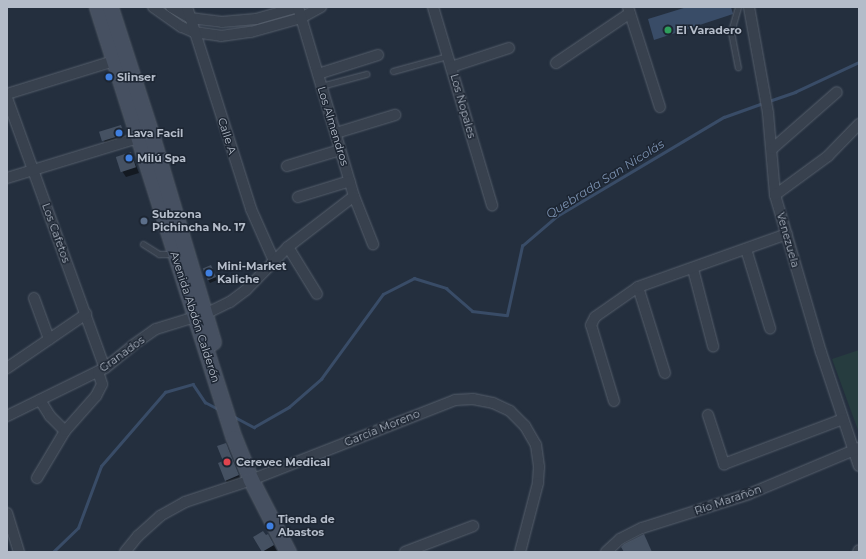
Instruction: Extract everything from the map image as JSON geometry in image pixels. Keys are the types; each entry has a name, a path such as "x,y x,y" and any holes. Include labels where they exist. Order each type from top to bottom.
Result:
{"main road":[{"name":"Avenida Abdón Calderón","path":"97,7 121,59"},
{"name":"Avenida Abdón Calderón","path":"110,7 121,59 238,437 254,479 288,552"},
{"name":"Avenida Abdón Calderón","path":"145,136 173,251 200,315"},
{"name":"Avenida Abdón Calderón","path":"254,479 296,552"}],"street":[{"path":"153,7 182,27 194,32 221,36 251,32 301,18 321,7"},
{"path":"171,7 190,18 222,22 256,19 298,7"},
{"name":"Calle A","path":"187,7 251,209 274,261"},
{"name":"Los Almendros","path":"298,7 354,196 373,244"},
{"name":"Los Nopales","path":"433,7 492,205"},
{"name":"Venezuela","path":"749,7 768,114 775,195 821,352 843,419 856,449 859,466"},
{"path":"556,64 629,10 660,107"},
{"path":"451,67 509,48"},
{"path":"318,74 378,55"},
{"path":"7,94 121,59"},
{"path":"772,149 837,92"},
{"name":"Los Cafetos","path":"7,98 86,314 102,370 102,384 96,396 65,431 37,478"},
{"path":"336,133 395,115"},
{"path":"775,195 828,156 859,124"},
{"path":"7,178 145,136"},
{"path":"287,166 340,150"},
{"path":"298,197 350,181"},
{"name":"Granados","path":"7,416 102,370 133,344 156,330 200,315 230,302 288,246 354,196"},
{"path":"614,401 591,325 592,321 638,287 787,234"},
{"path":"288,246 317,294"},
{"path":"746,249 770,328"},
{"path":"692,269 713,346"},
{"path":"638,287 664,373"},
{"path":"34,298 49,339"},
{"path":"7,368 86,314"},
{"path":"40,400 50,416 65,431"},
{"name":"García Moreno","path":"125,552 138,536 160,516 175,507 254,479 455,400 485,400 502,406 517,418 530,434 538,455 538,483 520,552"},
{"path":"708,415 724,464 843,419"},
{"name":"Río Marañòn","path":"606,552 620,539 642,528 749,494 856,449"},
{"path":"7,513 19,552"},
{"path":"405,552 473,526"}],"lane":[{"path":"738,7 731,32 738,67"},
{"path":"393,71 447,56"},
{"path":"321,86 366,74"},
{"path":"143,244 159,254 168,254 173,251"}],"green space":[{"path":"859,350 859,429 858,430 832,359"}],"water":[{"name":"El Varadero","path":"687,7 731,7 733,14 654,40 648,19"}],"building":[{"path":"121,125 124,135 102,141 99,132"},
{"path":"131,152 136,167 121,172 116,157"},
{"name":"Mini-Market Kaliche","path":"211,265 216,277 208,280 203,269"},
{"name":"Cerevec Medical","path":"226,443 239,475 225,481 218,463 223,461 217,446"},
{"path":"263,531 266,535 268,534 274,545 262,552 253,537"},
{"path":"644,534 652,552 624,552 621,547 624,544"}],"waterway":[{"name":"Quebrada San Nicolás","path":"769,101 795,92 859,62"},
{"name":"Quebrada San Nicolás","path":"233,416 254,427 289,407 321,379 383,294 414,278 446,288 472,311 507,315 522,246 557,216 724,117 763,103"},
{"name":"Quebrada San Nicolás","path":"53,552 78,528 101,466 165,392 193,384 205,402 218,409"}],"place":[{"name":"El Varadero","path":"668,30"},
{"name":"Slinser","path":"109,77"},
{"name":"Lava Facil","path":"119,133"},
{"name":"Milú Spa","path":"129,158"},
{"name":"Subzona Pichincha No. 17","path":"144,221"},
{"name":"Mini-Market Kaliche","path":"209,273"},
{"name":"Cerevec Medical","path":"227,462"},
{"name":"Tienda de Abastos","path":"270,526"}]}
